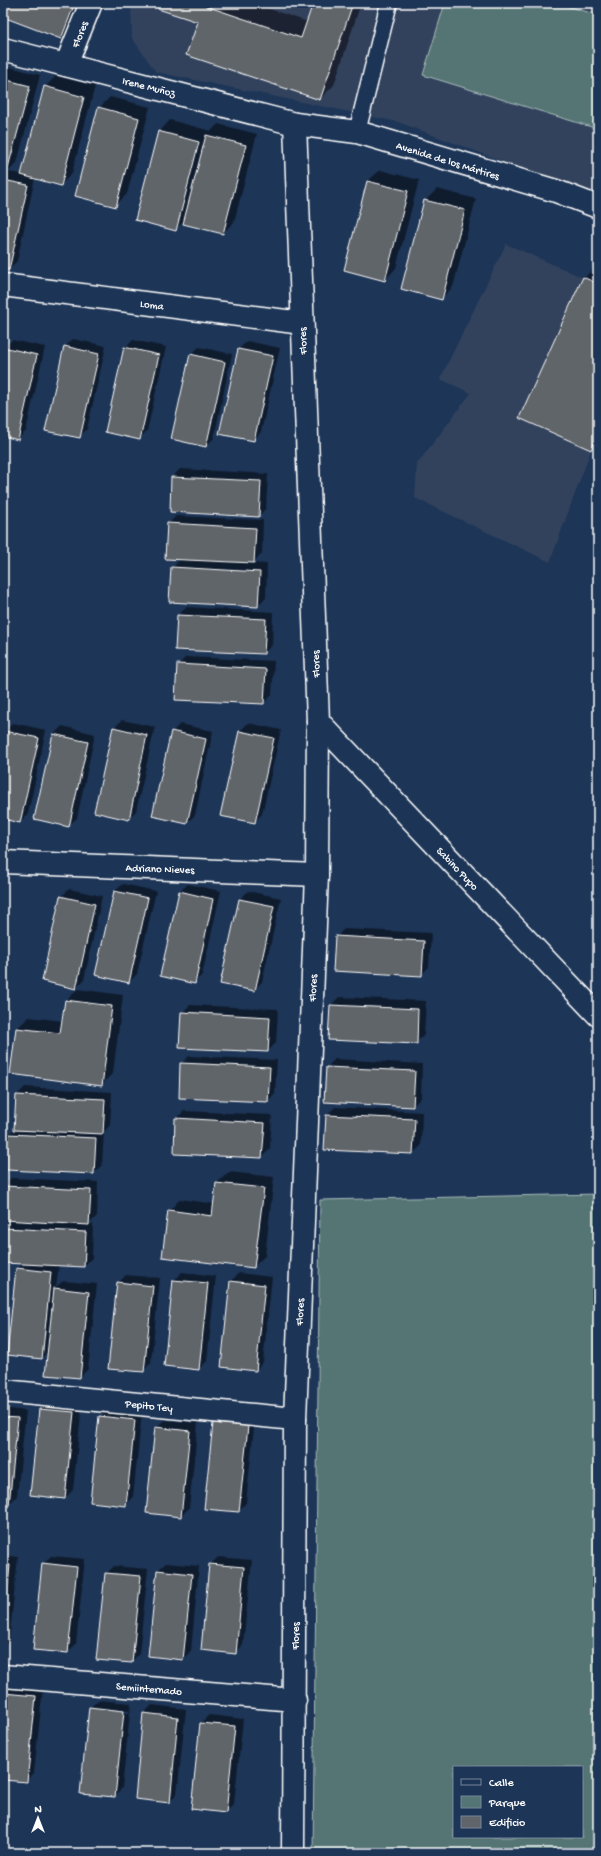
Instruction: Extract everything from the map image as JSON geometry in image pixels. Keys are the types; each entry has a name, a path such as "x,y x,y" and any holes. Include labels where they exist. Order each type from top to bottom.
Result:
{"street":[{"name":"Flores","path":"66,65 91,3"},
{"name":"Irene Muñoz","path":"3,48 295,124"},
{"name":"Flores","path":"294,1853 294,1419 317,875 318,721 295,124"},
{"name":"Avenida de los Mártires","path":"295,124 357,132 556,191 598,207"},
{"name":"Loma","path":"3,285 302,323"},
{"name":"Sabino Pupo","path":"318,721 598,1015"},
{"name":"Adriano Nieves","path":"3,862 317,875"},
{"name":"Pepito Tey","path":"3,1391 294,1419"},
{"name":"Semiinternado","path":"3,1676 295,1700"}],"lane":[{"path":"357,132 389,3"}],"shaded area":[{"path":"131,3 598,3 598,197 398,122 156,72 132,38"},
{"path":"506,244 598,284 598,440 591,450 550,562 415,498 417,464 471,393 440,379"}],"green space":[{"path":"445,3 557,3 598,15 598,129 423,75"},
{"path":"598,1194 598,1853 313,1853 320,1200"}],"building":[{"path":"3,3 75,3 61,39 3,17"},
{"path":"160,3 197,3 301,38 313,3 353,3 320,100 186,55 198,22 158,9"},
{"path":"3,79 30,86 6,175 3,175"},
{"path":"44,86 84,97 61,186 21,175"},
{"path":"98,107 139,118 116,207 75,196"},
{"path":"158,131 199,142 176,231 135,220"},
{"path":"206,135 246,145 223,234 183,224"},
{"path":"3,180 28,185 9,270 3,269"},
{"path":"367,181 408,191 385,281 344,270"},
{"path":"424,200 465,210 442,300 401,289"},
{"path":"583,277 598,284 598,434 591,450 519,418"},
{"path":"64,346 99,354 80,438 45,431"},
{"path":"3,347 37,355 18,440 3,436"},
{"path":"124,347 159,355 140,440 105,432"},
{"path":"238,349 273,356 254,441 219,434"},
{"path":"190,354 225,362 206,447 171,439"},
{"path":"171,477 261,481 259,517 170,512"},
{"path":"167,523 256,528 254,563 165,559"},
{"path":"171,567 260,572 258,607 169,602"},
{"path":"177,615 266,619 264,654 175,650"},
{"path":"177,664 266,669 264,704 175,700"},
{"path":"113,727 147,735 129,820 94,812"},
{"path":"4,731 39,738 20,823 3,819"},
{"path":"171,731 206,739 187,824 152,816"},
{"path":"239,731 274,738 255,823 220,816"},
{"path":"53,734 88,742 69,827 34,819"},
{"path":"114,891 148,898 129,983 95,975"},
{"path":"179,891 213,899 195,984 160,976"},
{"path":"60,896 95,904 76,989 42,981"},
{"path":"239,899 274,906 255,991 220,984"},
{"path":"335,936 424,941 422,976 333,971"},
{"path":"65,1000 112,1006 102,1086 10,1074 16,1028 60,1033"},
{"path":"330,1005 418,1009 417,1044 328,1040"},
{"path":"181,1012 270,1017 268,1052 179,1048"},
{"path":"180,1063 270,1067 268,1102 179,1098"},
{"path":"326,1067 415,1071 413,1107 324,1102"},
{"path":"16,1095 105,1099 103,1134 14,1130"},
{"path":"326,1115 415,1119 413,1154 324,1150"},
{"path":"175,1118 265,1123 262,1158 174,1154"},
{"path":"7,1134 96,1138 94,1174 6,1170"},
{"path":"216,1183 264,1188 254,1268 162,1257 168,1210 212,1216"},
{"path":"3,1186 91,1190 89,1225 3,1220"},
{"path":"3,1228 86,1232 84,1267 3,1263"},
{"path":"16,1268 51,1272 42,1359 7,1355"},
{"path":"173,1280 208,1283 199,1370 164,1366"},
{"path":"230,1281 265,1285 256,1371 221,1367"},
{"path":"117,1282 153,1286 144,1372 108,1369"},
{"path":"54,1288 89,1292 80,1378 45,1375"},
{"path":"39,1409 74,1412 65,1499 30,1495"},
{"path":"99,1416 135,1420 126,1506 90,1502"},
{"path":"3,1417 18,1418 9,1505 3,1505"},
{"path":"213,1423 248,1426 239,1512 204,1509"},
{"path":"155,1427 190,1431 181,1517 146,1513"},
{"path":"42,1563 77,1567 68,1653 33,1650"},
{"path":"3,1564 10,1565 3,1634"},
{"path":"209,1564 244,1567 236,1654 201,1650"},
{"path":"157,1570 192,1574 183,1660 148,1656"},
{"path":"105,1573 141,1576 132,1663 96,1660"},
{"path":"3,1693 36,1696 27,1782 3,1780"},
{"path":"89,1707 124,1711 115,1797 80,1794"},
{"path":"143,1713 178,1717 170,1803 135,1799"},
{"path":"200,1723 235,1726 226,1813 191,1809"}]}
